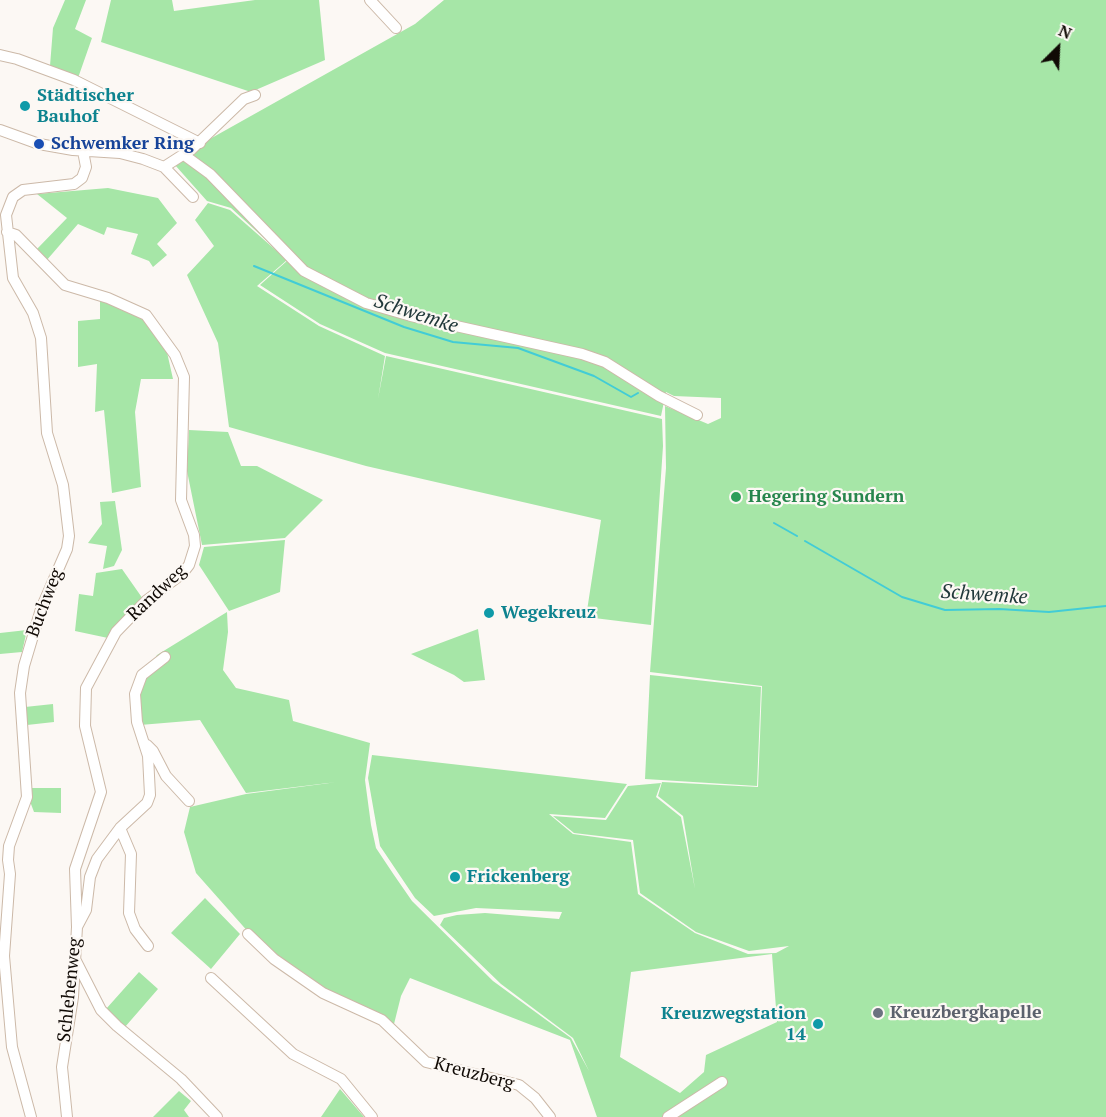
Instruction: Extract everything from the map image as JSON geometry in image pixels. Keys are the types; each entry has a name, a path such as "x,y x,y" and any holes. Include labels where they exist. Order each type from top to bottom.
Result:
{"street":[{"path":"370,0 396,28"},
{"path":"0,55 17,58 74,80 200,143"},
{"path":"164,167 200,143 244,99 255,95"},
{"path":"0,130 39,144 83,151 120,153 164,167 193,197"},
{"name":"Buchweg","path":"32,1117 12,1047 4,956 10,874 8,860 9,846 27,797 20,693 22,677 41,609 68,545 69,529 63,485 47,433 41,338 33,313 15,284 6,211 13,197 23,190 77,182 84,175 86,167 83,151"},
{"path":"184,155 210,174 304,272 366,303 411,316 582,354 605,362 659,396 697,415"},
{"name":"Randweg","path":"7,232 16,234 60,282 124,304 146,315 175,355 184,377 182,500 195,546 185,571 147,600 116,632 86,688 85,726 101,792 76,864 77,927"},
{"name":"Schlehenweg","path":"67,1117 62,1067 73,997 77,927 86,910 94,864 120,828 144,806 150,795 148,756 135,712 136,688 147,670 165,657"},
{"name":"Schlehenweg","path":"144,742 153,751 166,776 189,801"},
{"path":"120,828 131,849 129,913 135,929 148,946"},
{"name":"Kreuzberg","path":"248,934 274,959 314,987 336,1001 378,1017 426,1062 519,1085 535,1098 550,1117"},
{"path":"75,959 101,1010 181,1079 217,1117"},
{"path":"211,978 293,1054 341,1079 372,1117"},
{"path":"668,1117 722,1082"}],"green space":[{"path":"65,0 86,0 75,29 92,38 78,78 50,66 53,28"},
{"path":"111,0 172,0 174,11 255,0 319,0 325,60 251,92 101,42"},
{"path":"444,0 1106,0 1106,1117 597,1117 570,1040 410,978 401,996 393,1028 319,989 250,934 196,873 184,832 190,807 246,794 337,782 246,793 200,720 140,725 140,683 157,655 227,612 228,632 223,670 236,688 289,700 293,721 370,743 365,780 371,825 376,848 394,875 412,901 493,981 571,1038 589,1071 573,1038 501,984 440,925 444,918 457,915 485,913 559,919 562,912 476,908 434,916 415,898 380,846 368,778 372,755 627,784 605,818 549,814 573,834 631,842 638,894 695,933 748,954 776,953 789,946 749,951 696,932 640,893 633,840 574,833 553,816 606,820 628,786 661,783 656,797 681,817 695,889 683,816 658,796 662,782 758,787 762,686 650,672 666,468 665,406 708,424 721,418 721,398 674,396 666,392 661,416 385,353 320,324 260,285 288,260 231,208 207,201 175,165 192,149 415,24","holes":["772,954 777,1022 706,1055 704,1072 680,1093 620,1057 631,972"]},
{"path":"108,188 158,198 177,223 157,244 167,255 153,267 149,261 131,254 138,234 107,227 104,235 78,224 46,261 37,249 67,218 37,194"},
{"path":"208,203 230,210 287,260 257,286 319,326 385,356 378,399 386,356 662,419 663,446 651,625 586,617 601,520 366,466 229,427 218,343 187,275 214,246 195,220"},
{"path":"100,297 140,315 164,339 173,379 141,379 135,412 141,487 112,493 104,410 95,412 97,364 78,367 78,321 100,319"},
{"path":"189,430 228,432 241,466 257,466 323,500 285,538 202,545 187,471"},
{"path":"115,501 122,550 114,566 103,569 107,546 88,543 102,524 100,502"},
{"path":"285,540 280,592 229,611 199,565 204,547"},
{"path":"122,569 143,599 108,638 75,631 79,594 93,596 96,573"},
{"path":"478,629 485,680 464,682 411,654"},
{"path":"27,630 22,652 0,654 0,633"},
{"path":"650,675 761,687 757,786 645,779"},
{"path":"53,704 54,722 27,725 25,707"},
{"path":"31,788 61,788 61,813 34,812 31,804"},
{"path":"205,898 240,934 211,969 171,933"},
{"path":"139,972 158,989 125,1027 106,1009"},
{"path":"340,1089 364,1117 321,1117"},
{"path":"179,1091 191,1101 184,1110 189,1117 153,1117"}],"waterway":[{"name":"Schwemke","path":"254,266 404,327 453,342 518,348 594,376 631,397 638,393"},
{"name":"Schwemke","path":"774,523 797,536"},
{"name":"Schwemke","path":"805,541 902,597 945,610 999,609 1049,612 1106,606"}],"place":[{"name":"Städtischer Bauhof","path":"25,106"},
{"name":"Schwemker Ring","path":"39,144"},
{"name":"Hegering Sundern","path":"736,497"},
{"name":"Wegekreuz","path":"489,613"},
{"name":"Frickenberg","path":"455,877"},
{"name":"Kreuzbergkapelle","path":"878,1013"},
{"name":"Kreuzwegstation 14","path":"818,1024"}]}
